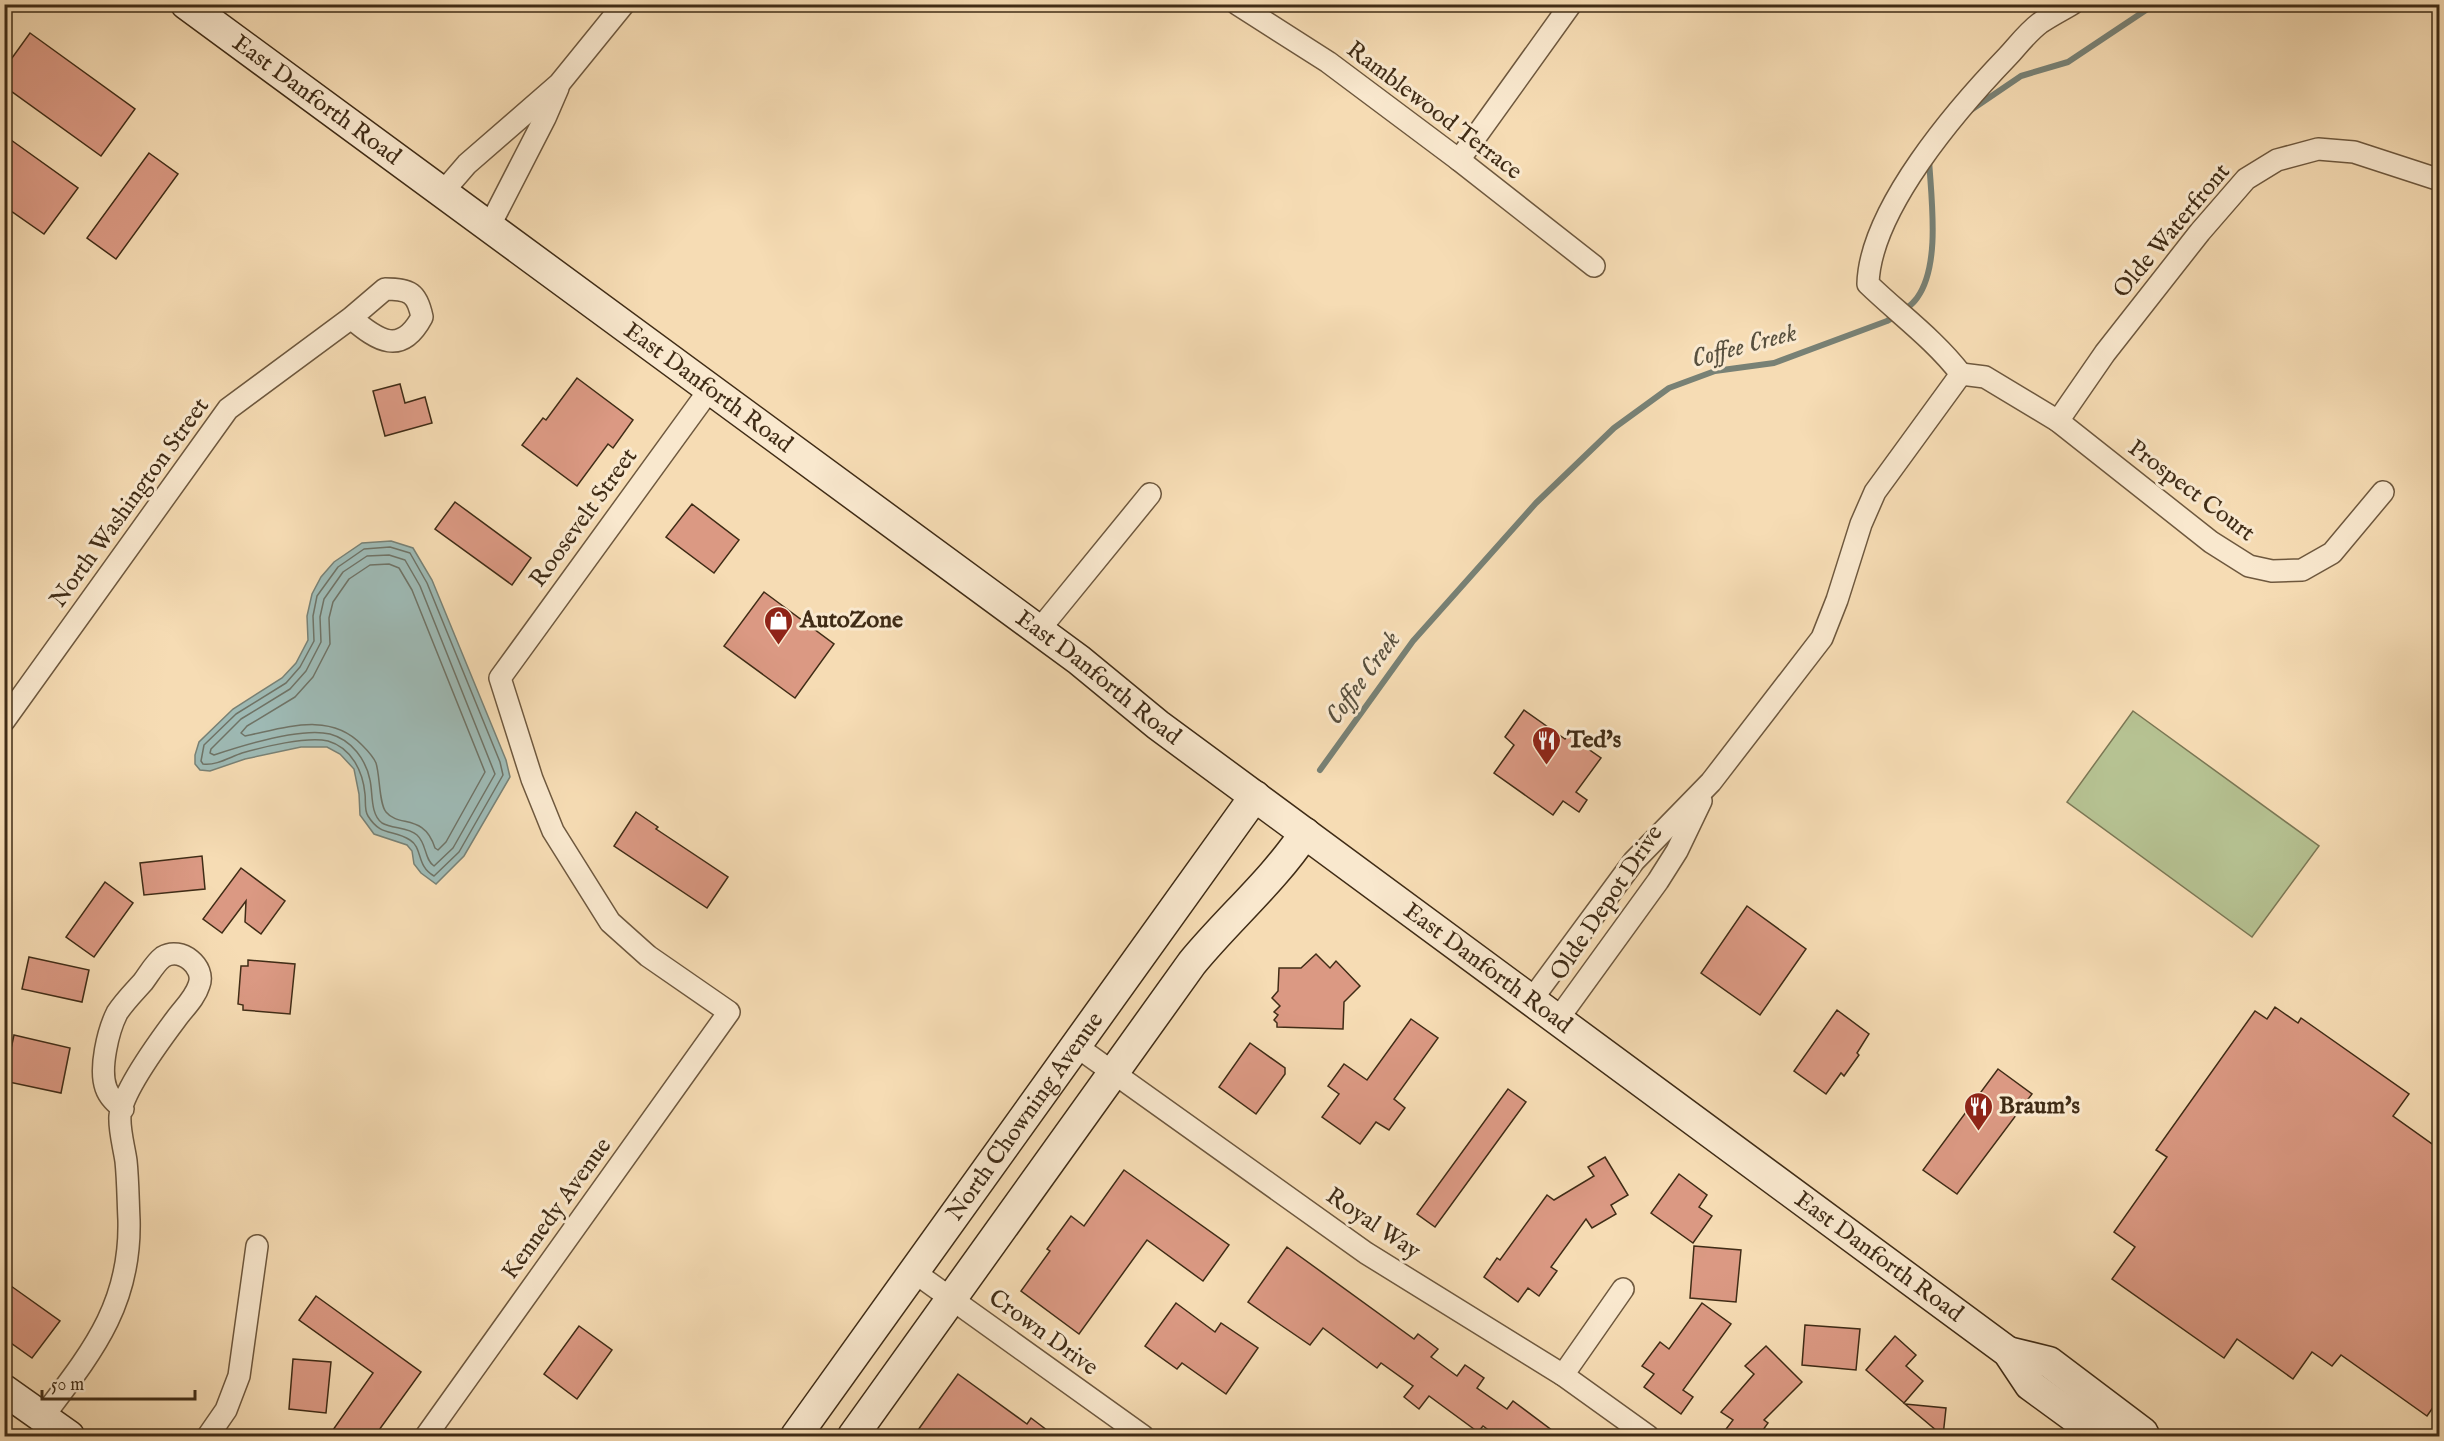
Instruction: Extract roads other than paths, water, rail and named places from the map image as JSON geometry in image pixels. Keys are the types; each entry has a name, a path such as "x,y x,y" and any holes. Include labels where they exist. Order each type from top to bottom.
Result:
{"main road":[{"name":"East Danforth Road","path":"186,4 1039,630 1158,725 2008,1352 2030,1385 2100,1437"},
{"name":"North Chowning Avenue","path":"796,1437 1255,796"},
{"name":"North Chowning Avenue","path":"853,1437 1192,963 1216,934 1289,858 1305,833"},
{"name":"East Danforth Road","path":"2008,1352 2049,1362 2143,1433 2144,1437"},
{"path":"4,1390 69,1437"}],"street":[{"path":"442,193 467,164 559,84 624,4"},
{"name":"Ramblewood Terrace","path":"1237,4 1328,62 1459,160 1594,266"},
{"path":"1459,160 1571,4"},
{"path":"1960,374 1946,354 1868,284 1869,266 1879,236 1897,199 1937,135 1980,85 2040,23 2072,4"},
{"path":"489,227 535,138 559,84"},
{"name":"Olde Waterfront","path":"2058,422 2105,353 2200,232 2246,179 2277,160 2318,149 2354,152 2439,180"},
{"name":"North Washington Street","path":"4,721 228,410 351,318"},
{"name":"Prospect Court","path":"1960,374 1985,376 2058,422 2211,542 2249,566 2272,571 2302,570 2332,553 2384,492"},
{"name":"Olde Depot Drive","path":"1532,999 1634,861 1711,782 1822,638 1838,600 1861,524 1875,492 1960,374"},
{"name":"Roosevelt Street","path":"710,389 500,678 532,778 552,831 610,922 648,956 729,1012"},
{"path":"1039,630 1150,494"},
{"name":"Olde Depot Drive","path":"1558,1019 1659,881 1677,851 1711,782"},
{"path":"42,1418 85,1362 108,1324 124,1279 129,1223 126,1164 120,1115 154,1048 197,993 201,980 200,969 191,960 174,954 162,958 118,1012 106,1044 105,1088 113,1101 123,1109"},
{"name":"Kennedy Avenue","path":"426,1437 729,1012"},
{"name":"Royal Way","path":"1076,1046 1366,1253 1563,1375 1648,1437"},
{"path":"208,1437 226,1410 239,1376 257,1246"},
{"name":"Crown Drive","path":"914,1272 1133,1433"},
{"path":"1563,1375 1623,1289"}],"water":[{"path":"391,541 413,548 432,580 506,760 510,777 464,856 436,884 421,873 414,864 412,851 407,845 374,834 360,815 354,769 340,754 327,747 301,747 245,759 210,771 200,770 195,764 199,742 233,709 282,678 296,663 308,640 307,616 312,594 321,577 334,562 362,543"}],"waterway":[{"name":"Coffee Creek","path":"1971,110 2021,76 2068,62 2155,4"},
{"name":"Coffee Creek","path":"1320,770 1413,641 1536,503 1614,428 1669,388 1715,371 1774,363 1887,321 1911,305 1924,284 1932,250 1929,159"}],"place":[{"name":"AutoZone","path":"779,646"},
{"name":"Ted's","path":"1546,766"},
{"name":"Braum's","path":"1978,1132"}]}
